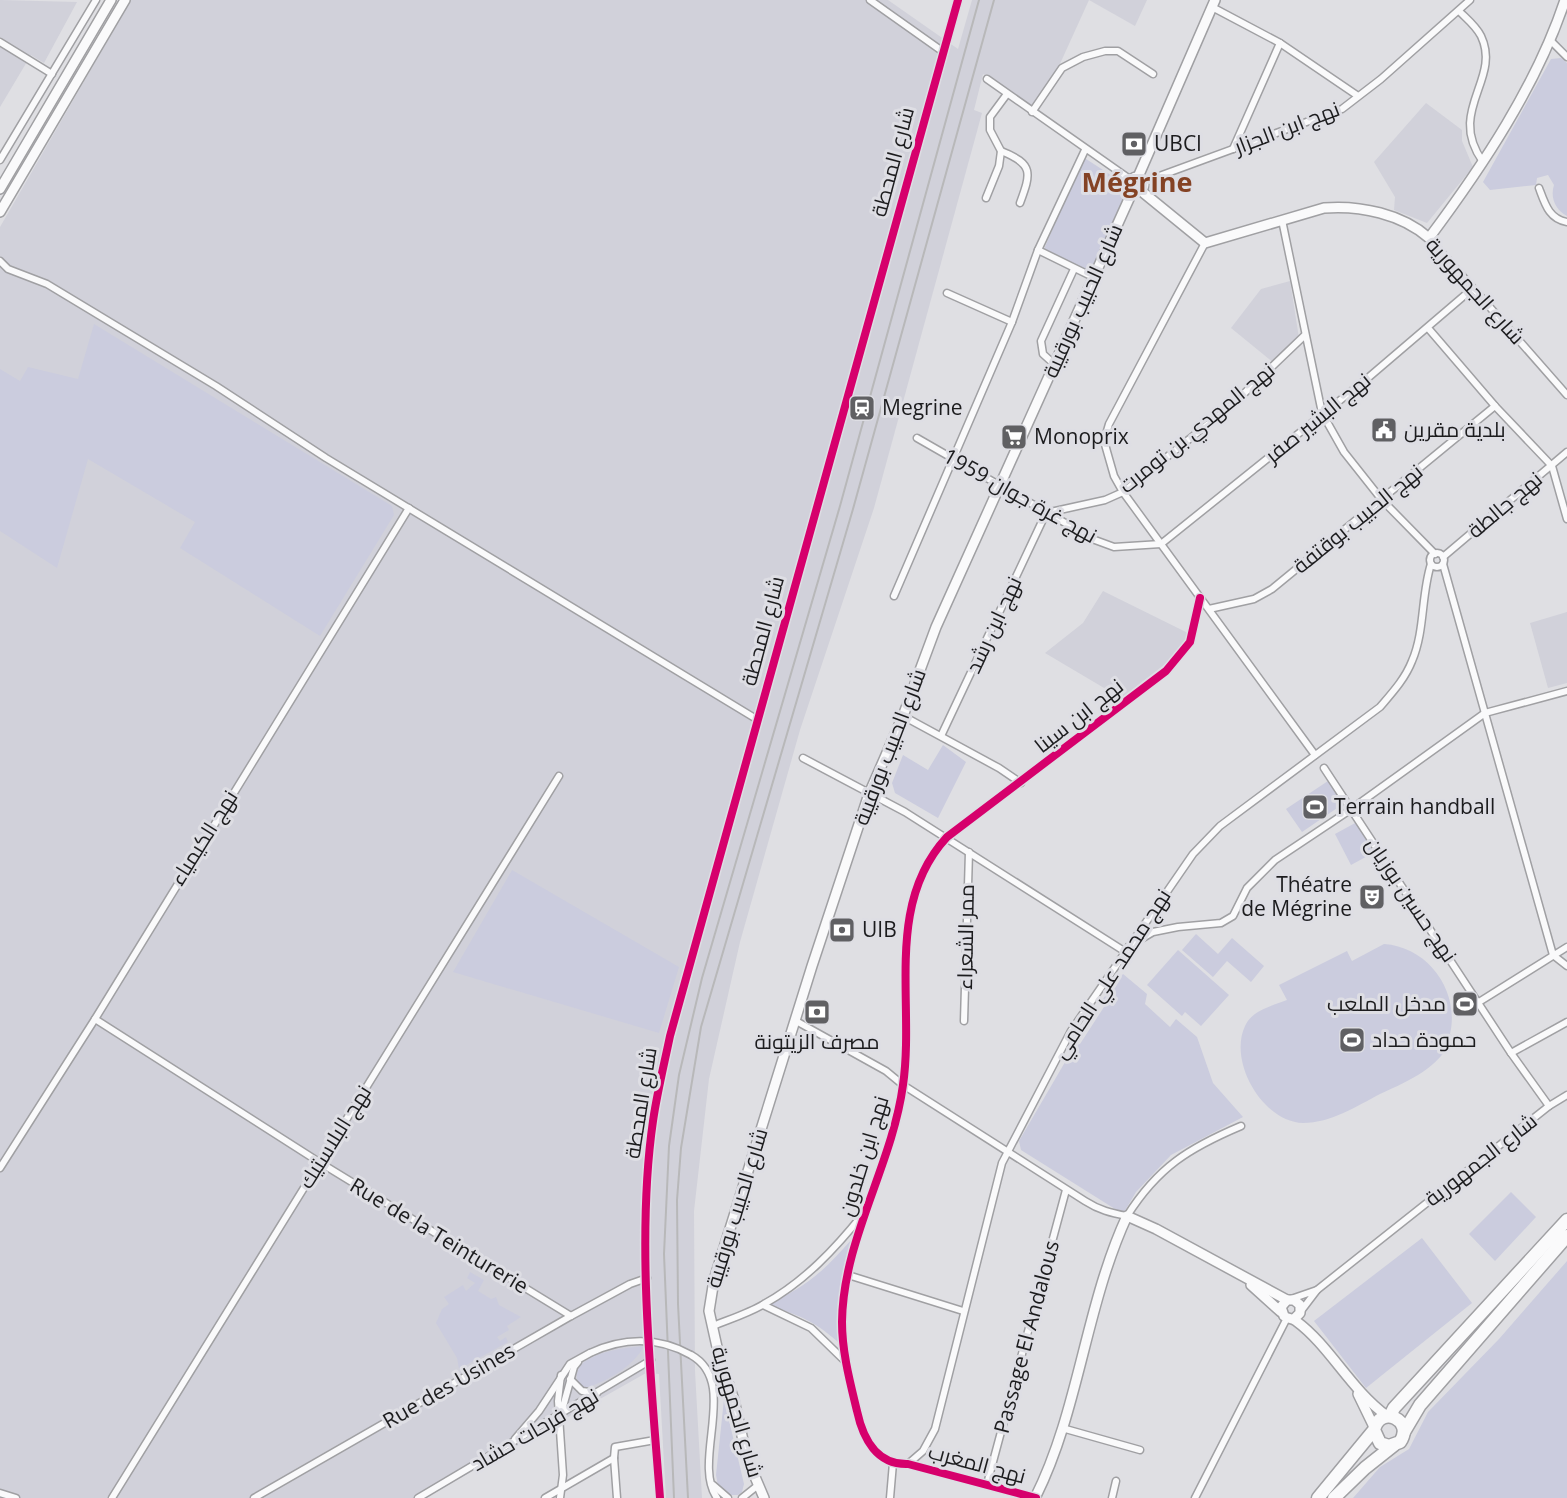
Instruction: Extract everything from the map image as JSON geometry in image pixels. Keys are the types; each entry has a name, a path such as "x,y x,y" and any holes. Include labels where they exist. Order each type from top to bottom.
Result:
{"highway":[{"path":"1389,1416 1567,1220"},
{"path":"1334,1498 1365,1468 1395,1444 1420,1405 1567,1236"},
{"path":"1318,1498 1380,1419 1389,1416 1400,1420 1404,1432"},
{"path":"1374,1428 1380,1443 1389,1446 1395,1444"}],"street":[{"path":"0,189 111,0"},
{"path":"0,212 126,0"},
{"path":"870,0 942,51"},
{"name":"شارع المحطة","path":"651,1360 647,1278 648,1175 657,1096 670,1036 958,0"},
{"name":"نهج ابن الجزار","path":"1137,184 1342,109 1470,0"},
{"path":"1429,238 1483,162 1551,41 1564,11 1564,0"},
{"path":"0,160 95,1"},
{"path":"1214,4 1280,43 1358,96"},
{"name":"شارع الحبيب بورقيبة","path":"713,1326 710,1311 714,1280 869,794 903,716 936,627 1137,184 1214,4"},
{"path":"1459,11 1475,27 1485,46 1485,63 1469,127 1473,148 1483,162"},
{"path":"1551,41 1567,57"},
{"path":"0,42 52,74"},
{"path":"1233,149 1280,43"},
{"path":"1032,112 1062,68 1083,57 1118,51 1153,74"},
{"path":"987,79 1085,150 1137,184 1205,243 1109,424 1104,441 1114,476 1123,492 1315,755"},
{"path":"986,198 999,166 1001,151 990,130 990,117 1007,94"},
{"path":"894,596 1012,322 1038,250 1085,150"},
{"path":"1001,151 1023,161 1028,170 1028,181 1020,203"},
{"path":"1539,188 1550,213 1557,220 1567,222"},
{"name":"شارع الجمهورية","path":"1205,243 1324,208 1353,208 1383,214 1402,221 1429,238 1567,395"},
{"path":"1282,220 1304,336 1322,413 1344,452 1382,500 1443,561 1553,955 1567,966"},
{"path":"1038,250 1093,277"},
{"path":"0,261 8,269 47,284 216,386 409,508 758,720"},
{"path":"1054,364 1043,354 1041,341 1074,269"},
{"name":"نهج البشير صفر","path":"1161,544 1473,289"},
{"path":"947,293 1012,322"},
{"path":"1428,328 1495,406 1552,466 1567,519"},
{"name":"نهج المهدي بن تومرت","path":"1046,513 1098,502 1123,492 1232,405 1304,336"},
{"name":"نهج الحبيب بوقتفة","path":"1209,609 1263,595 1495,406"},
{"name":"نهج غرة جوان 1959","path":"917,438 1081,533 1114,546 1161,544"},
{"name":"نهج جالطة","path":"1443,561 1567,452"},
{"name":"نهج الكيمياء","path":"0,1168 95,1019 409,508"},
{"name":"نهج ابن رشد","path":"941,736 1046,513"},
{"name":"نهج محمد علي الحامي","path":"908,1464 923,1451 935,1428 989,1204 1006,1151 1071,1031 1125,949 1193,854 1213,833 1380,707 1400,683 1412,662 1418,644 1423,595 1431,558 1435,554"},
{"path":"1431,564 1438,567 1443,561"},
{"name":"نهج ابن سينا","path":"947,837 1166,671 1190,642 1200,598"},
{"path":"803,758 947,837 1125,949 1153,932 1221,923 1233,916 1247,888 1275,860 1350,810 1485,713 1567,691"},
{"path":"903,716 999,768 1021,783"},
{"name":"نهج حسين بوزيان","path":"1324,768 1479,1002"},
{"name":"نهج البلاستيك","path":"112,1498 559,776"},
{"name":"نهج ابن خلدون","path":"893,1463 874,1451 865,1436 846,1362 842,1323 848,1275 865,1212 884,1161 903,1085 907,927 912,896 919,876 932,854 947,837"},
{"name":"ممر الشعراء","path":"964,1022 969,852"},
{"path":"1479,1002 1567,947"},
{"name":"شارع الجمهورية","path":"1292,1314 1317,1290 1549,1106 1510,1053 1479,1002"},
{"name":"Rue de la Teinturerie","path":"95,1019 319,1162 571,1316"},
{"path":"796,1021 886,1071 903,1085 1100,1211 1127,1216 1156,1229 1240,1276 1289,1300 1298,1302 1195,1498"},
{"path":"1510,1053 1567,1022"},
{"path":"1549,1106 1567,1095"},
{"path":"1036,1498 1062,1428 1094,1302 1127,1216 1140,1195 1172,1161 1192,1148 1241,1126"},
{"name":"Passage El Andalous","path":"987,1484 1066,1190"},
{"path":"713,1326 764,1305 822,1261 865,1212"},
{"path":"848,1275 963,1311"},
{"path":"1240,1276 1292,1314"},
{"name":"Rue des Usines","path":"254,1498 571,1316 630,1284 647,1278"},
{"name":"شارع الجمهورية","path":"1289,1300 1317,1290"},
{"path":"1289,1300 1282,1305 1356,1389 1389,1416"},
{"path":"764,1305 811,1328 846,1362"},
{"name":"شارع الجمهورية","path":"713,1326 747,1458 764,1498"},
{"path":"511,1444 534,1417 570,1364 590,1353 619,1342 641,1340 680,1349 696,1358 707,1373 713,1387 715,1404 710,1486 717,1498"},
{"path":"561,1415 574,1367 581,1358"},
{"path":"651,1360 660,1498"},
{"name":"نهج فرحات حشاد","path":"418,1498 651,1360"},
{"path":"560,1498 563,1475 558,1395 561,1375"},
{"path":"570,1379 582,1391 598,1393"},
{"path":"1356,1389 1374,1428"},
{"path":"1062,1428 1140,1450"},
{"path":"617,1498 614,1448 655,1440"},
{"path":"544,1498 614,1458"},
{"path":"890,1498 893,1463 908,1464"},
{"name":"نهج المغرب","path":"908,1464 1036,1498"},
{"path":"710,1470 713,1485 728,1498"},
{"path":"1112,1498 1116,1481"},
{"path":"742,1498 757,1486"},
{"path":"0,1493 16,1498"}],"shaded area":[{"path":"0,0 77,2 44,63 31,55 0,107"},
{"path":"131,0 888,0 958,49 972,0 1089,0 1039,110 983,74 974,110 982,113 874,508 800,730 740,942 709,1079 694,1211 695,1371 702,1498 666,1498 659,1374 646,1373 425,1498 0,1498 0,227"},
{"path":"1089,0 1147,0 1135,26"},
{"path":"1561,58 1567,63 1567,216 1559,210 1555,203 1554,185 1548,175 1537,178 1536,185 1490,190 1483,182 1551,59"},
{"path":"1426,103 1462,130 1462,141 1473,167 1427,223 1394,210 1395,197 1374,162"},
{"path":"1083,157 1123,183 1126,196 1092,271 1042,254"},
{"path":"1290,281 1299,338 1275,364 1231,328 1261,289"},
{"path":"94,324 392,506 394,515 320,636 180,548 195,522 88,459 57,568 0,531 0,369 20,381 28,367 78,379"},
{"path":"1103,591 1190,634 1173,658 1121,698 1045,653 1083,623"},
{"path":"1567,612 1567,683 1548,688 1530,623"},
{"path":"943,745 966,762 938,818 895,793 892,783 903,755 928,770"},
{"name":"Terrain handball","path":"1328,781 1343,804 1302,832 1286,809"},
{"path":"1357,822 1373,853 1351,865 1335,834"},
{"path":"512,870 679,967 659,1033 453,972"},
{"path":"1196,934 1218,954 1232,938 1264,966 1251,982 1227,961 1213,977 1182,950"},
{"path":"1384,944 1415,953 1438,974 1450,1003 1452,1018 1450,1034 1455,1037 1440,1057 1423,1072 1343,1113 1313,1122 1288,1120 1263,1101 1245,1072 1241,1056 1241,1040 1245,1026 1252,1016 1263,1009 1287,1000 1279,985 1347,951 1352,961"},
{"path":"1178,950 1229,995 1201,1026 1185,1012 1182,1016 1147,985"},
{"path":"1123,974 1147,994 1145,1004 1170,1027 1176,1019 1197,1037 1213,1083 1243,1117 1171,1155 1136,1192 1123,1214 1021,1150 1019,1141 1075,1045 1080,1044 1104,1007 1102,1000"},
{"path":"1511,1192 1536,1217 1495,1261 1469,1234"},
{"path":"1422,1238 1472,1303 1366,1388 1314,1321"},
{"path":"852,1239 839,1297 838,1342 804,1318 763,1305 802,1286 832,1261"},
{"path":"1567,1261 1567,1498 1353,1498 1380,1467 1409,1449 1428,1412 1499,1339"},
{"path":"470,1272 484,1280 478,1291 491,1299 496,1297 499,1305 521,1317 507,1326 509,1330 497,1337 500,1341 506,1337 508,1342 459,1369 457,1358 436,1323 442,1309 449,1304 444,1297 463,1285 466,1291 475,1283 467,1278"},
{"path":"644,1346 634,1360 602,1382 585,1388 579,1385 577,1375 580,1366 588,1360 611,1351"},
{"path":"724,1399 744,1484 742,1492 738,1495 726,1495 718,1486 716,1475"}],"railway":[{"path":"674,1498 664,1254 669,1146 679,1075 702,978 840,506 979,0"},
{"path":"688,1498 678,1304 677,1200 681,1148 701,1027 853,509 994,0"}],"cycle path":[{"path":"660,1498 649,1357 645,1260 648,1166 659,1089 670,1036 958,0"},
{"path":"1036,1498 897,1463 880,1455 863,1431 849,1378 842,1333 844,1291 850,1261 889,1145 903,1085 906,1053 906,955 909,923 915,893 928,864 947,837 1166,671 1190,642 1200,598"}],"place":[{"name":"UBCI","path":"1134,144"},
{"name":"Megrine","path":"862,408"},
{"name":"بلدية مقرين","path":"1384,430"},
{"name":"Monoprix","path":"1014,437"},
{"name":"Terrain handball","path":"1315,807"},
{"name":"Théatre de Mégrine","path":"1372,897"},
{"name":"UIB","path":"842,930"},
{"name":"مدخل الملعب","path":"1465,1004"},
{"name":"مصرف الزيتونة","path":"817,1012"},
{"name":"حمودة حداد","path":"1352,1040"}],"district":[{"name":"Mégrine","path":"1137,183"}]}
